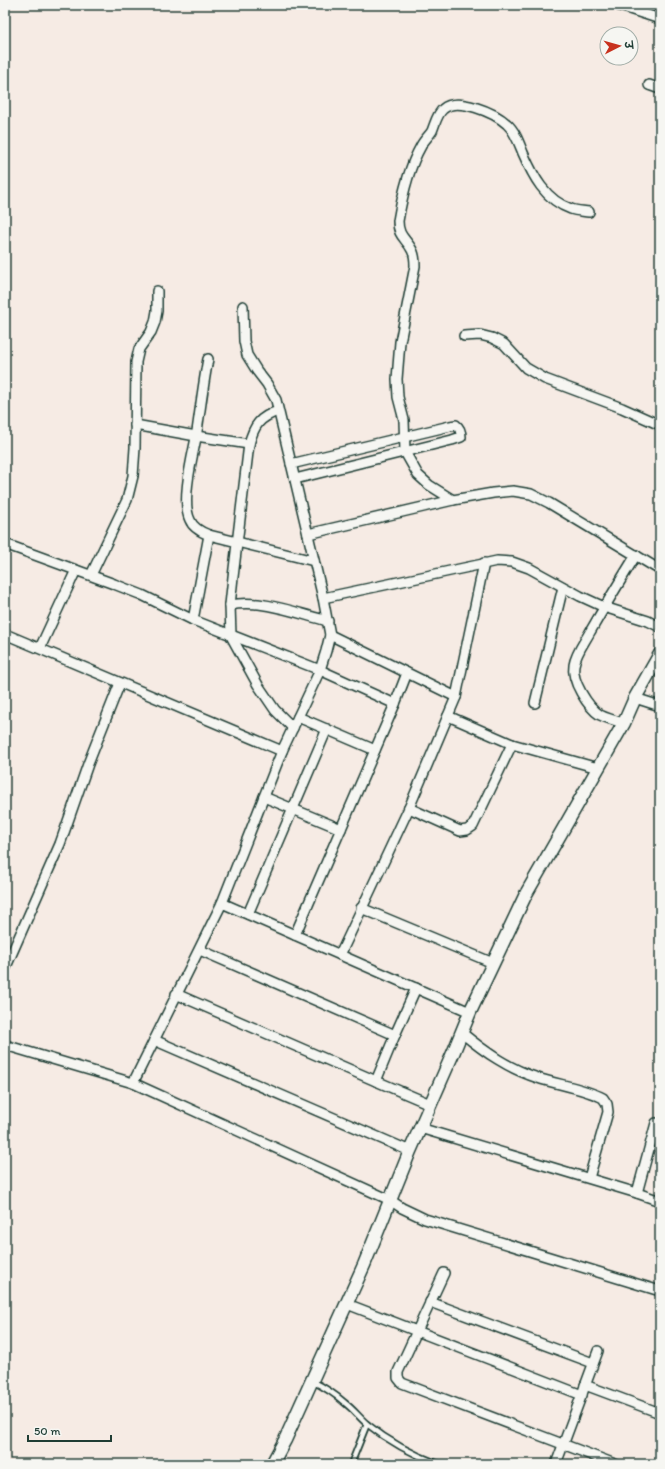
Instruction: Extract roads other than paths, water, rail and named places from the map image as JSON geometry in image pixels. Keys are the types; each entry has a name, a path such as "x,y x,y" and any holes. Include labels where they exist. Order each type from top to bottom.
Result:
{"street":[{"path":"617,5 660,19"},
{"path":"649,85 660,89"},
{"path":"453,500 429,485 418,475 410,463 405,452 404,420 398,397 397,379 400,342 415,266 412,248 401,236 398,228 398,221 414,161 443,110 451,105 461,104 470,106 500,118 508,125 517,139 531,172 544,192 558,203 571,209 589,212"},
{"path":"91,575 127,500 133,476 135,448 136,362 139,349 151,332 155,322 158,311 157,291"},
{"path":"134,1083 176,994 200,950 222,902 282,751 320,670 330,635 323,598 276,400 247,355 244,341 243,306"},
{"path":"464,336 492,338 504,344 526,368 545,379 622,408 660,425"},
{"path":"208,359 201,396 188,488 186,507 190,521 198,530 209,535 314,561"},
{"path":"278,411 269,414 260,420 252,432 249,444 230,605 231,636 258,685 275,710 293,728"},
{"path":"135,425 249,444"},
{"path":"291,464 456,425 459,427 461,432 461,437 458,439 295,479"},
{"path":"308,534 453,500 513,491 531,494 549,503 660,570"},
{"path":"193,620 209,535"},
{"path":"5,544 142,595 193,620 320,670 395,704"},
{"path":"624,723 607,719 590,707 577,684 574,675 574,667 576,656 636,555"},
{"path":"323,598 484,563 497,561 512,562 529,568 604,607 648,621 660,627"},
{"path":"340,955 409,808 456,697 484,563"},
{"path":"40,648 76,570"},
{"path":"535,703 563,587"},
{"path":"230,605 258,603 328,621"},
{"path":"5,634 282,751"},
{"path":"330,635 456,697"},
{"path":"272,1464 285,1440 347,1304 410,1151 470,1012 526,894 624,723 635,698 660,654"},
{"path":"295,935 407,673"},
{"path":"5,969 60,844 88,764 120,683"},
{"path":"635,698 660,706"},
{"path":"448,716 512,744 598,768"},
{"path":"298,717 375,750"},
{"path":"248,914 327,729"},
{"path":"409,808 460,831 467,830 473,826 512,744"},
{"path":"264,797 341,829"},
{"path":"222,902 470,1012"},
{"path":"361,908 493,963"},
{"path":"200,950 395,1035"},
{"path":"376,1082 416,988"},
{"path":"176,994 376,1082 430,1104"},
{"path":"462,1033 487,1053 516,1070 603,1098 607,1104 608,1112 589,1178"},
{"path":"154,1040 410,1151"},
{"path":"5,1045 134,1083 390,1200 402,1208 425,1219 660,1291"},
{"path":"637,1192 656,1123"},
{"path":"420,1128 637,1192 660,1201"},
{"path":"444,1273 398,1372 398,1378 402,1383 615,1464"},
{"path":"430,1302 593,1364"},
{"path":"347,1304 582,1395"},
{"path":"556,1464 598,1351"},
{"path":"585,1385 660,1413"}],"lane":[{"path":"312,1381 328,1390 346,1404 367,1424 394,1443 427,1460 439,1464"},
{"path":"351,1464 367,1424"}]}
